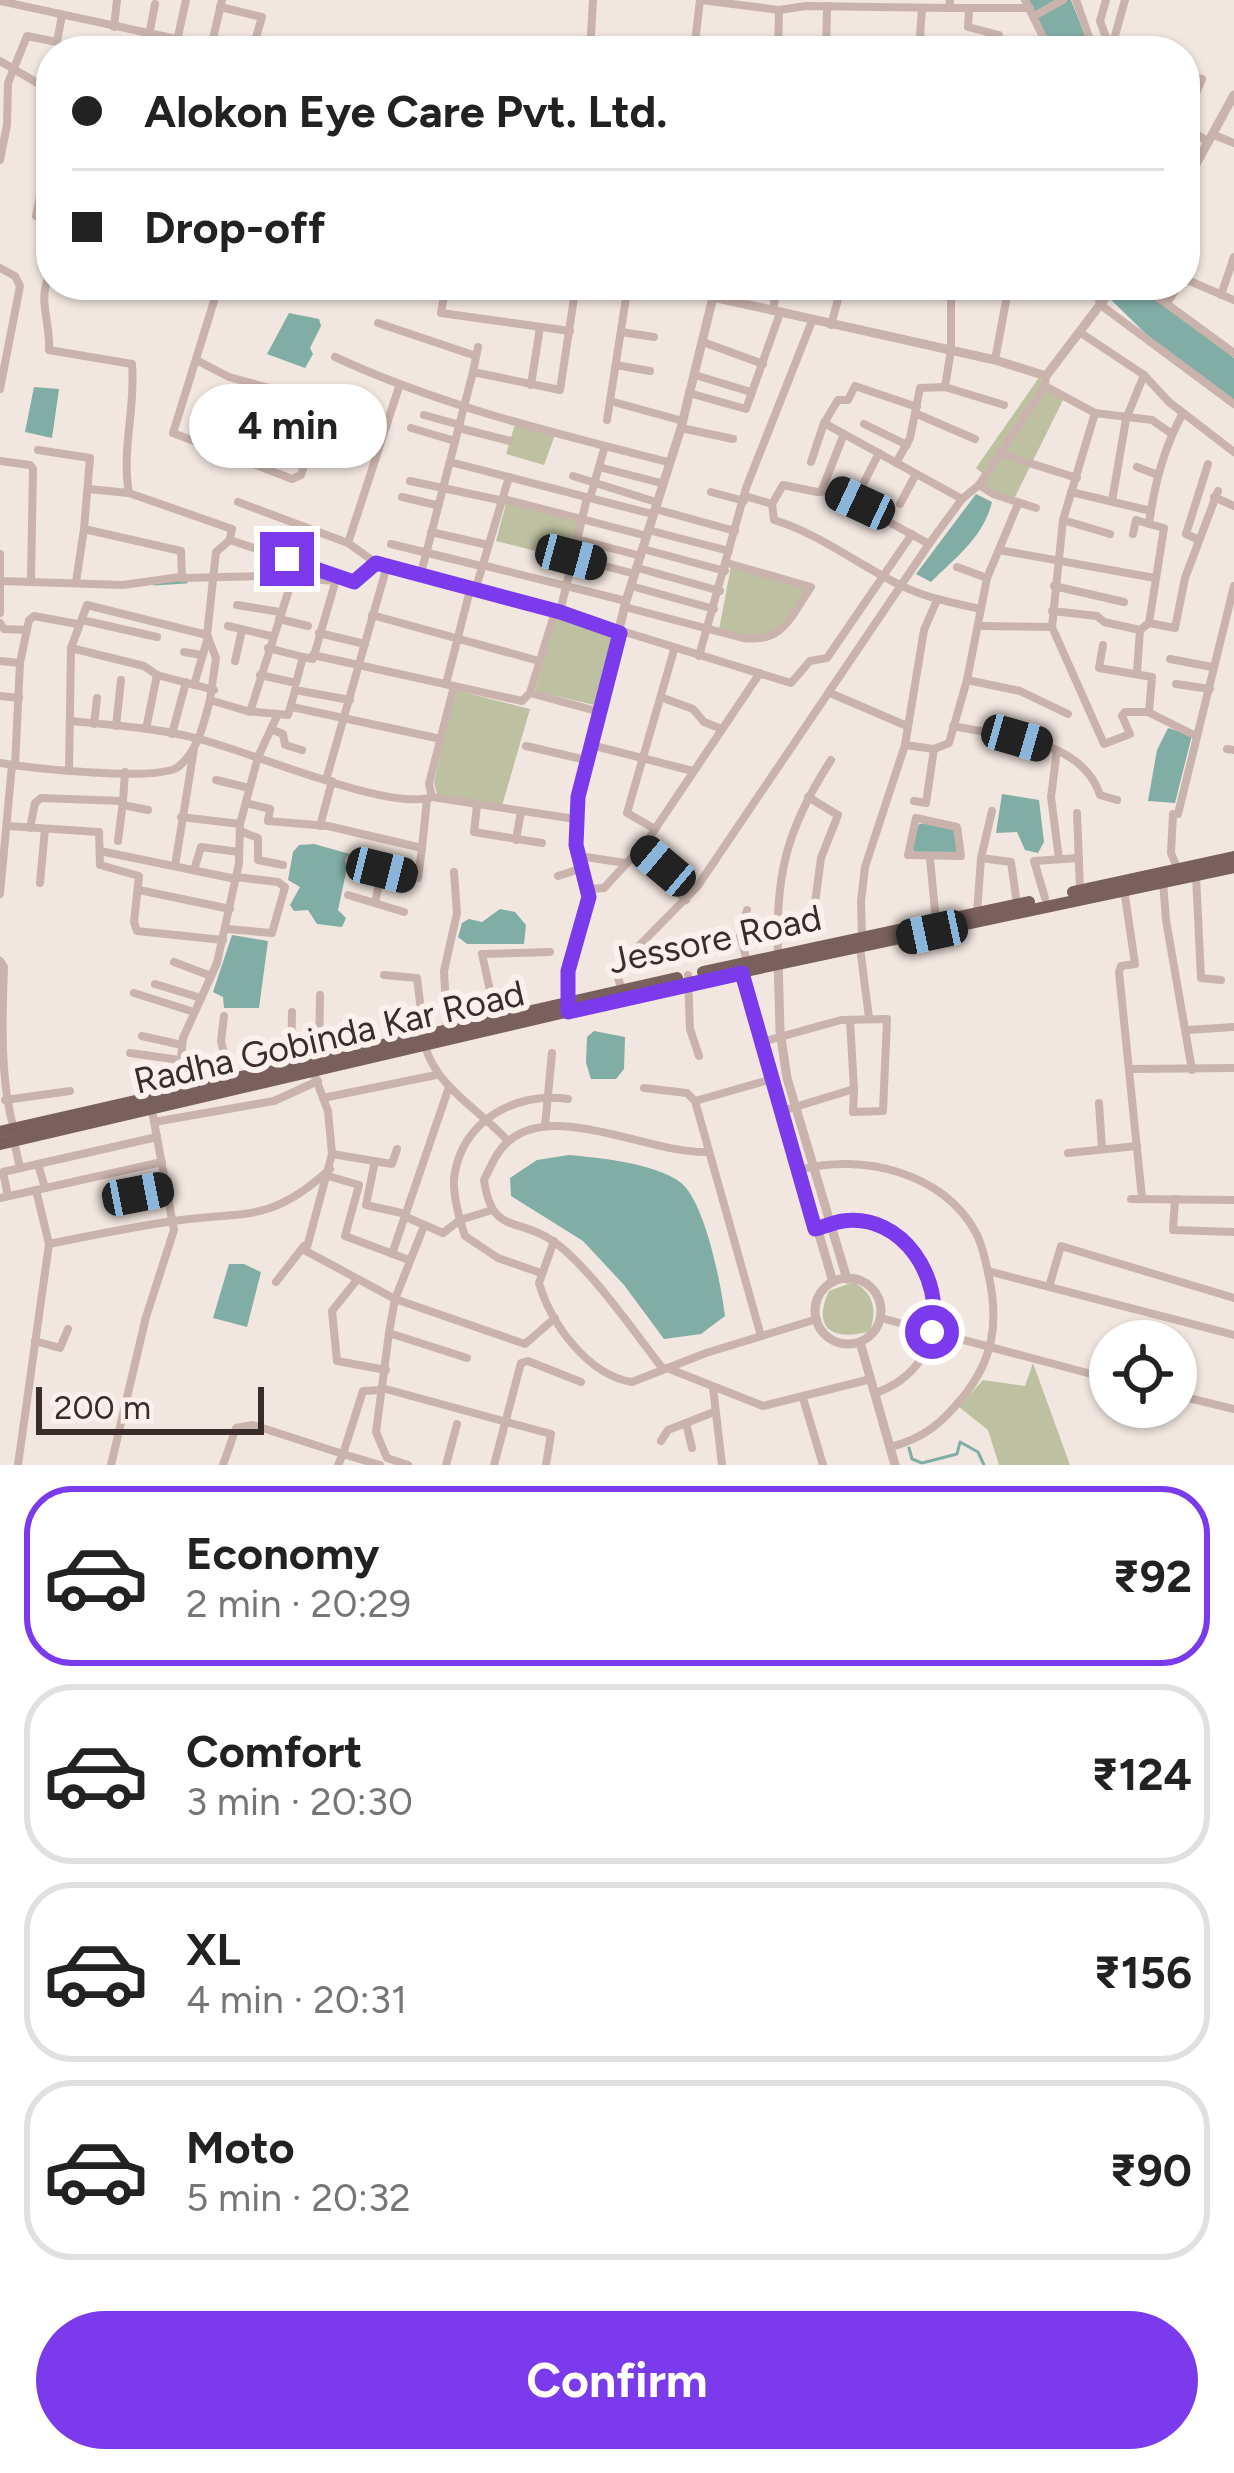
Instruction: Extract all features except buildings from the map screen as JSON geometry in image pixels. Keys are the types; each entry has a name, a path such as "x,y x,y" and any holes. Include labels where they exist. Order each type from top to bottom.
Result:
{"main road":[{"path":"1162,878 1178,869 1234,857"},
{"path":"744,967 1162,878 1234,867"},
{"name":"Jessore Road","path":"861,942 1017,904 1123,886"},
{"name":"Jessore Road","path":"6,1137 152,1110 178,1092 230,1079 291,1065 315,1068 424,1040 447,1029 744,967"},
{"name":"Radha Gobinda Kar Road","path":"424,1040 689,979"},
{"name":"Radha Gobinda Kar Road","path":"152,1110 315,1068"}],"street":[{"path":"114,27 117,0"},
{"path":"179,36 186,0"},
{"path":"591,36 593,0"},
{"path":"696,36 701,0 785,6 896,4 922,8 949,4 969,9 1030,8 1063,0"},
{"path":"1076,0 1089,36"},
{"path":"1106,0 1100,21 1106,36"},
{"path":"1115,36 1126,0"},
{"path":"0,1 39,5 62,15 153,36"},
{"path":"148,35 154,4"},
{"path":"214,36 221,4 262,16 256,36"},
{"path":"780,36 785,6"},
{"path":"826,36 827,6"},
{"path":"920,36 922,8"},
{"path":"1030,8 1043,36"},
{"path":"969,9 968,27 999,36"},
{"path":"58,36 62,15"},
{"path":"0,160 13,68 27,36 36,38"},
{"path":"0,61 36,82"},
{"path":"1200,159 1234,95"},
{"path":"1200,132 1234,143"},
{"path":"1221,295 1234,257"},
{"path":"0,268 15,276 20,286 0,389"},
{"path":"1200,286 1234,300"},
{"path":"44,300 51,325 49,350 132,364 132,410 124,464 129,494"},
{"path":"198,361 230,377 302,397 310,406 316,430 301,475 292,479 172,434 215,300"},
{"path":"443,300 441,313 570,331"},
{"path":"472,372 559,391 574,300"},
{"path":"607,420 626,300"},
{"path":"568,1007 568,971 589,889 575,819 586,760 626,604 682,424 711,300"},
{"path":"725,300 995,360 1045,381 1095,413 1152,420 1172,434"},
{"path":"689,393 746,410 763,364 777,300"},
{"path":"831,325 838,300"},
{"path":"945,387 951,350 949,300"},
{"path":"995,360 1006,300"},
{"path":"1099,300 1234,404"},
{"path":"622,989 615,970 686,900 929,544 979,485 1045,381 1106,300"},
{"path":"1163,300 1234,352"},
{"path":"699,656 744,499 812,321"},
{"path":"378,322 477,352 420,578"},
{"path":"531,385 540,327"},
{"path":"621,332 654,337"},
{"path":"1082,333 1144,375 1234,452"},
{"path":"703,343 763,364"},
{"path":"335,357 399,386 464,407 668,462"},
{"path":"616,365 650,370"},
{"path":"694,375 751,392"},
{"path":"1112,501 1126,418 1144,375"},
{"path":"348,543 399,386"},
{"path":"811,462 824,423 838,400 848,400 856,386 975,439"},
{"path":"896,463 907,445 920,388 945,387 1004,405"},
{"path":"610,401 733,439"},
{"path":"1095,413 1063,520 1052,627 1104,744 1130,734 1122,713 1148,712 1196,736"},
{"path":"1149,524 1158,475 1183,413"},
{"path":"424,415 509,441"},
{"path":"824,423 962,500"},
{"path":"864,424 907,445"},
{"path":"410,428 456,441"},
{"path":"316,430 377,451"},
{"path":"821,491 844,434"},
{"path":"530,693 605,446"},
{"path":"38,450 90,458 76,582"},
{"path":"862,486 879,452"},
{"path":"998,453 1077,478"},
{"path":"0,461 33,469 31,581"},
{"path":"450,462 735,531"},
{"path":"1199,540 1186,534 1208,464"},
{"path":"599,467 661,483"},
{"path":"1137,467 1158,475"},
{"path":"900,504 916,474"},
{"path":"573,476 654,508"},
{"path":"349,860 418,878 429,784 441,739 456,637 509,477"},
{"path":"410,481 729,551"},
{"path":"929,544 831,490 783,485 772,504 774,520 808,532 903,587 981,610"},
{"path":"979,485 1036,508"},
{"path":"88,490 129,494 232,529 230,540 216,552 207,636 172,734"},
{"path":"711,492 772,504"},
{"path":"1071,492 1151,511"},
{"path":"1052,610 1096,616 1104,622 1175,628 1185,578 1216,494 1234,506"},
{"path":"402,497 436,505"},
{"path":"238,502 348,543 376,563 420,578 558,612 790,683 810,661 827,658 913,534"},
{"path":"905,745 934,749 949,743 988,578 1018,504"},
{"path":"1063,520 1110,534"},
{"path":"1133,534 1136,520 1164,528 1137,673"},
{"path":"84,529 181,551 180,577"},
{"path":"430,532 488,545"},
{"path":"576,539 720,591"},
{"path":"230,540 354,582"},
{"path":"391,544 564,584 708,629 763,640 778,635 811,587 726,567 571,557"},
{"path":"999,550 1155,578"},
{"path":"0,554 0,613"},
{"path":"1,581 123,585 180,577 292,577 354,582 376,563"},
{"path":"320,826 344,716 387,566"},
{"path":"957,567 988,578"},
{"path":"250,712 292,577"},
{"path":"71,649 143,666 250,712 288,715 337,580"},
{"path":"632,586 714,610"},
{"path":"1054,586 1124,602"},
{"path":"1178,869 1171,853 1172,814 1178,814 1234,586"},
{"path":"869,1018 861,942 865,868 905,745 924,630 937,600"},
{"path":"69,770 71,649 91,604 207,636 216,658 212,695 197,741 175,866"},
{"path":"237,605 308,626"},
{"path":"372,615 539,661"},
{"path":"0,894 20,663 34,616 157,637"},
{"path":"0,623 4,629 27,630"},
{"path":"228,626 271,636"},
{"path":"978,626 1052,627"},
{"path":"235,661 242,629"},
{"path":"319,633 365,644"},
{"path":"1102,644 1099,668 1153,677 1148,712"},
{"path":"268,648 517,700 530,693 600,712"},
{"path":"655,829 627,813 674,650"},
{"path":"184,652 202,655"},
{"path":"1170,658 1212,668"},
{"path":"0,661 20,663"},
{"path":"589,889 604,888 641,848 760,673"},
{"path":"146,730 157,675"},
{"path":"260,675 350,700"},
{"path":"116,725 121,680"},
{"path":"967,680 1020,691 1068,714"},
{"path":"1176,684 1210,689"},
{"path":"830,693 907,726"},
{"path":"0,696 19,698"},
{"path":"94,724 97,698"},
{"path":"663,698 693,709 704,722 722,729"},
{"path":"292,707 441,739"},
{"path":"178,1092 182,1045 227,929 240,828 258,757 278,714"},
{"path":"70,721 172,734 412,801 429,798 575,819"},
{"path":"953,726 1057,749 1087,768 1100,796 1117,800"},
{"path":"273,730 283,734 285,745 302,750"},
{"path":"0,764 164,773 175,769 197,741"},
{"path":"591,745 693,771"},
{"path":"526,746 586,760"},
{"path":"914,801 926,803 934,749"},
{"path":"1057,749 1051,797 1059,860"},
{"path":"832,760 791,831 782,862 777,925 780,1036 847,1279"},
{"path":"118,841 125,772"},
{"path":"216,780 250,788"},
{"path":"777,925 813,918 821,858 838,815 808,797"},
{"path":"29,828 40,798 123,803 148,811"},
{"path":"246,803 270,809 268,821 320,826 422,848"},
{"path":"478,805 473,831 542,844"},
{"path":"977,913 981,859 992,811"},
{"path":"516,840 520,812"},
{"path":"1077,813 1080,891"},
{"path":"181,817 240,828 258,838 258,860 283,865"},
{"path":"916,818 957,827 961,856 930,858 908,855 916,818"},
{"path":"8,826 97,832 100,866 138,874 137,931 223,940"},
{"path":"40,883 45,829"},
{"path":"194,870 201,847 239,852"},
{"path":"641,848 663,866 657,874 686,900"},
{"path":"100,851 285,887 272,933 227,929"},
{"path":"579,856 627,863"},
{"path":"930,858 936,922"},
{"path":"1046,898 1034,860 1078,858"},
{"path":"981,859 1011,862 1017,904"},
{"path":"558,876 583,868"},
{"path":"375,903 382,870"},
{"path":"447,1029 443,989 445,956 457,913 454,872"},
{"path":"1196,876 1201,978 1222,980"},
{"path":"1162,878 1192,1070"},
{"path":"1123,886 1135,964 1121,966 1119,973 1142,1198"},
{"path":"139,890 230,909"},
{"path":"348,895 404,912"},
{"path":"747,910 740,936 760,1042 833,1282"},
{"path":"496,1018 482,954 550,952"},
{"path":"0,961 4,968 6,1137 20,1168"},
{"path":"174,962 212,976"},
{"path":"383,975 417,978 424,1040 436,1075 488,1118 508,1142"},
{"path":"689,979 690,1029 698,1056"},
{"path":"155,984 201,998"},
{"path":"134,993 194,1012"},
{"path":"276,1282 304,1246 332,1154 315,1068 320,995"},
{"path":"291,1065 292,1012"},
{"path":"224,1016 221,1041 230,1079"},
{"path":"760,1042 850,1020 887,1019 883,1111 854,1112 850,1020"},
{"path":"1187,1030 1234,1028"},
{"path":"142,1036 182,1045"},
{"path":"130,1053 180,1060"},
{"path":"545,1126 552,1053"},
{"path":"1131,1069 1234,1068"},
{"path":"323,1098 436,1075"},
{"path":"695,1101 772,1079"},
{"path":"392,1254 449,1088"},
{"path":"644,1088 687,1093 695,1101 761,1336"},
{"path":"782,1112 854,1089"},
{"path":"5,1100 70,1090"},
{"path":"541,1273 499,1258 465,1236 455,1170 472,1136 506,1105 548,1096 568,1099"},
{"path":"1099,1103 1102,1149"},
{"path":"111,1465 146,1317 172,1244 173,1220 152,1110"},
{"path":"707,1151 683,1151 589,1130 545,1126 508,1142 484,1180 492,1210 508,1226 534,1230 554,1241 665,1369 764,1406 871,1379"},
{"path":"157,1137 2,1173 4,1197 162,1162"},
{"path":"1068,1153 1137,1146"},
{"path":"332,1154 394,1163 397,1149"},
{"path":"375,1161 366,1205 443,1233 460,1220 492,1210"},
{"path":"799,1170 850,1162 905,1174 958,1208 977,1234 996,1326 991,1348 976,1381 944,1419 922,1438 890,1447"},
{"path":"19,1465 49,1244 38,1164"},
{"path":"49,1244 173,1220 268,1211 329,1173"},
{"path":"329,1173 359,1185 345,1236 409,1260"},
{"path":"107,1200 168,1189"},
{"path":"1131,1199 1234,1200"},
{"path":"1174,1199 1173,1230 1234,1232"},
{"path":"815,1229 857,1221 906,1241 936,1300 927,1349 914,1369 874,1393"},
{"path":"384,1463 376,1432 389,1333 395,1299 424,1226"},
{"path":"554,1241 540,1289 555,1318 596,1370 632,1382 817,1319"},
{"path":"304,1246 312,1255 395,1299 525,1344 555,1318"},
{"path":"1049,1287 1061,1246 1234,1298"},
{"path":"988,1271 1234,1335"},
{"path":"847,1279 869,1286 881,1306 877,1328 860,1342 833,1340 817,1319 820,1294 833,1282 847,1279"},
{"path":"356,1280 332,1311 337,1361 386,1370"},
{"path":"880,1318 1089,1373"},
{"path":"35,1342 60,1348 68,1329"},
{"path":"389,1333 467,1358"},
{"path":"860,1342 895,1465"},
{"path":"494,1465 524,1360 581,1382"},
{"path":"713,1387 722,1465"},
{"path":"338,1465 362,1391 382,1389 551,1434 546,1465"},
{"path":"803,1397 824,1465"},
{"path":"1197,1400 1234,1409"},
{"path":"661,1441 668,1430 714,1412"},
{"path":"686,1423 692,1448"},
{"path":"446,1465 458,1424"},
{"path":"223,1465 236,1428 253,1425 343,1454 408,1465"}],"green space":[{"path":"1040,376 1045,390 1064,398 1014,499 979,485 983,474 976,468"},
{"path":"516,421 556,432 544,465 506,454"},
{"path":"507,500 582,519 572,560 496,541"},
{"path":"732,561 814,585 778,635 756,640 718,635"},
{"path":"557,616 615,633 598,706 535,691"},
{"path":"455,690 530,709 502,806 437,794 434,783"},
{"path":"853,1282 872,1302 870,1331 836,1333 825,1323 824,1304 829,1291"},
{"path":"1033,1363 1070,1465 999,1465 988,1430 959,1407 983,1380 1025,1386"}],"water":[{"path":"1026,0 1071,0 1085,36 1045,36"},
{"path":"1111,300 1163,300 1234,358 1234,406"},
{"path":"289,313 319,319 321,326 310,348 313,354 305,368 267,354"},
{"path":"34,387 59,389 52,438 25,432"},
{"path":"976,494 992,502 975,537 931,582 916,574"},
{"path":"1168,728 1192,735 1175,803 1148,801 1157,750"},
{"path":"1002,794 1039,800 1044,842 1038,853 1025,850 1017,832 996,833"},
{"path":"917,825 955,830 958,853 918,855 912,849"},
{"path":"299,845 350,854 338,910 346,918 342,927 317,924 308,910 294,911 290,905 300,887 288,880 293,852"},
{"path":"500,909 515,912 526,925 524,944 467,944 458,937 462,923 469,919 482,922"},
{"path":"232,935 268,941 259,1008 224,1008 223,997 213,992"},
{"path":"594,1031 625,1037 624,1069 616,1079 591,1079 587,1037"},
{"path":"569,1155 642,1166 680,1182 704,1224 725,1316 701,1334 664,1339 583,1241 511,1196 510,1178 537,1160"},
{"path":"229,1264 244,1264 261,1272 247,1327 213,1318"}],"waterway":[{"path":"154,584 186,582"},
{"path":"909,1448 912,1459 922,1463 957,1454 960,1442 978,1452 984,1465"}],"route":[{"path":"287,559 354,582 376,563 560,612 620,633 578,797 576,845 589,897 568,971 568,1012 742,973 815,1229 857,1221 906,1241 936,1300 932,1332"}]}
